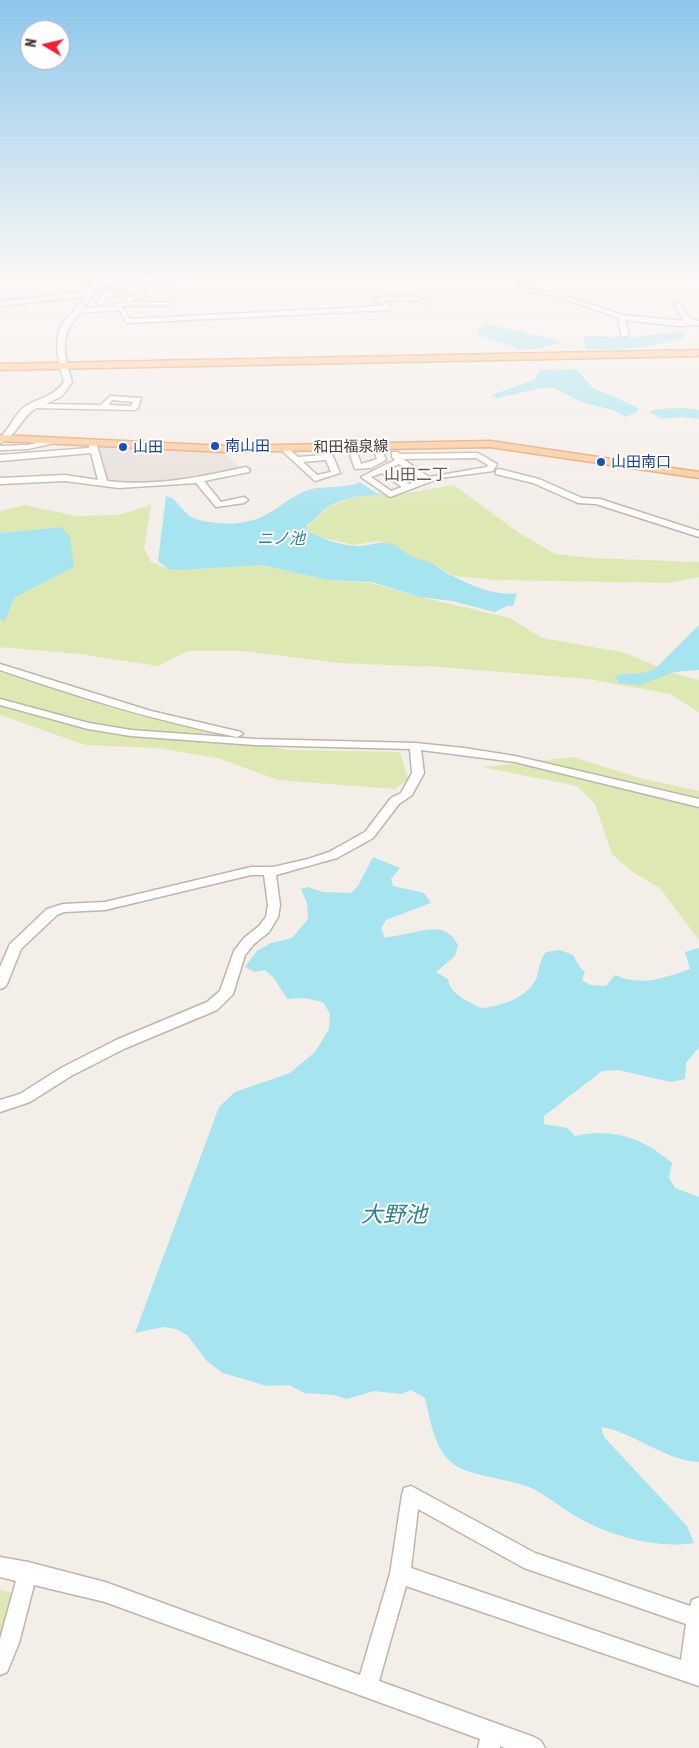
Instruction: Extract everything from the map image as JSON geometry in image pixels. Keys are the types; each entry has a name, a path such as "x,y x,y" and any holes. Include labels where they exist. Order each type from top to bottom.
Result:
{"main road":[{"path":"0,367 476,358"},
{"name":"和田福泉線","path":"1,442 56,440 93,446 212,448 506,445 699,475"}],"street":[{"path":"1,442 12,432 25,411 63,390 68,382 62,358"},
{"path":"37,406 104,407"},
{"path":"0,481 13,468 41,466 93,446 103,483"},
{"path":"351,446 358,467 368,466 382,460 378,446"},
{"path":"394,446 398,459 428,480"},
{"path":"283,448 314,478 336,473 325,447"},
{"path":"452,455 476,471"},
{"path":"478,455 493,464 490,469 428,480 390,494 365,477 398,459 425,456 478,455"},
{"path":"425,456 452,475"},
{"path":"296,460 329,457"},
{"path":"0,458 13,468 41,466 65,478 103,483 146,484 198,480 246,470"},
{"path":"382,469 408,487"},
{"path":"499,472 536,481 581,501 597,501 699,534"},
{"path":"198,480 219,505 244,500"},
{"path":"0,667 137,711 190,725 246,735 255,742"},
{"path":"0,702 88,726 131,733 255,742 415,746 515,758 699,803"},
{"path":"0,984 16,947 57,910 105,906 251,871 274,871 333,855 368,835 395,801 406,795 418,773 415,746"},
{"path":"0,1106 25,1098 66,1072 121,1044 212,1006 226,994 239,954 264,929 272,917 274,905 270,874 274,871"},
{"path":"367,1687 400,1574 411,1494 530,1561 698,1613 694,1674 400,1574"},
{"path":"0,1567 28,1572 105,1592 367,1687 490,1740 534,1748"},
{"path":"0,1665 9,1643 28,1572"}],"shaded area":[{"path":"96,445 119,448 222,451 241,469 196,479 146,483 106,481"},
{"path":"97,445 131,448 136,465 103,469"}],"green space":[{"path":"454,485 519,533 555,554 591,558 699,562 699,577 667,583 498,580 454,576 433,564 412,557 391,544 377,541 354,545 316,536 306,528 328,507 348,499 373,494 407,493"},
{"path":"25,505 76,516 118,515 151,505 144,548 151,562 168,569 180,570 262,565 328,580 372,583 420,597 510,618 542,638 622,652 679,675 699,680 699,713 671,694 587,679 440,667 340,663 242,651 188,651 158,666 80,654 0,647 0,619 5,620 14,598 74,567 61,527 0,533 0,511"},
{"path":"0,672 83,698 287,750 400,752 408,779 395,789 278,780 218,758 158,748 85,745 0,715"},
{"path":"573,757 643,779 699,791 699,940 660,888 631,871 612,854 595,804 577,786 482,767"},
{"path":"0,1590 10,1592 13,1596 0,1648"}],"water":[{"path":"576,369 593,388 637,407 638,411 626,417 613,410 581,402 554,388 542,388 497,398 491,395 534,380 540,370"},
{"path":"686,408 699,410 699,419 679,417 662,419 649,412 656,409"},
{"name":"ニノ池","path":"360,482 376,493 387,495 357,497 334,504 325,509 307,525 307,530 325,539 352,546 392,544 411,556 431,563 473,586 497,593 517,593 513,606 507,606 495,612 452,601 420,597 372,582 328,580 262,565 180,570 168,569 158,561 166,496 174,500 193,518 216,523 234,523 259,518 303,492 324,487 346,486"},
{"path":"61,527 70,537 74,567 14,598 5,621 0,619 0,533"},
{"path":"699,625 699,670 674,672 640,685 619,683 615,675 644,673 656,668"},
{"name":"大野池","path":"373,857 400,868 391,879 393,886 424,893 431,903 386,920 381,928 385,938 434,929 447,933 458,945 455,956 436,972 448,979 449,985 456,993 481,1008 507,1003 530,988 535,981 541,960 546,952 560,950 573,955 585,972 582,980 590,985 606,986 615,975 625,979 644,981 662,978 690,969 685,952 699,948 699,1047 686,1063 685,1079 671,1082 618,1070 602,1071 544,1116 544,1124 567,1128 575,1136 601,1133 614,1134 638,1141 650,1147 672,1163 669,1178 675,1188 699,1197 699,1462 673,1456 625,1434 601,1427 604,1437 687,1526 694,1543 665,1544 619,1535 590,1524 529,1487 471,1472 456,1466 449,1460 438,1444 425,1398 411,1390 402,1394 374,1391 347,1399 334,1395 304,1393 289,1385 267,1386 223,1373 207,1361 187,1335 176,1329 163,1327 135,1333 219,1107 235,1092 290,1073 315,1052 329,1029 330,1014 323,1002 304,998 287,999 274,978 265,970 254,972 245,967 257,951 271,943 292,938 308,919 307,903 301,889 308,887 323,892 351,893 358,886"}],"place":[{"name":"南山田","path":"215,446"},
{"name":"山田","path":"123,447"},
{"name":"山田南口","path":"601,462"}],"district":[{"name":"山田二丁","path":"416,475"}]}
